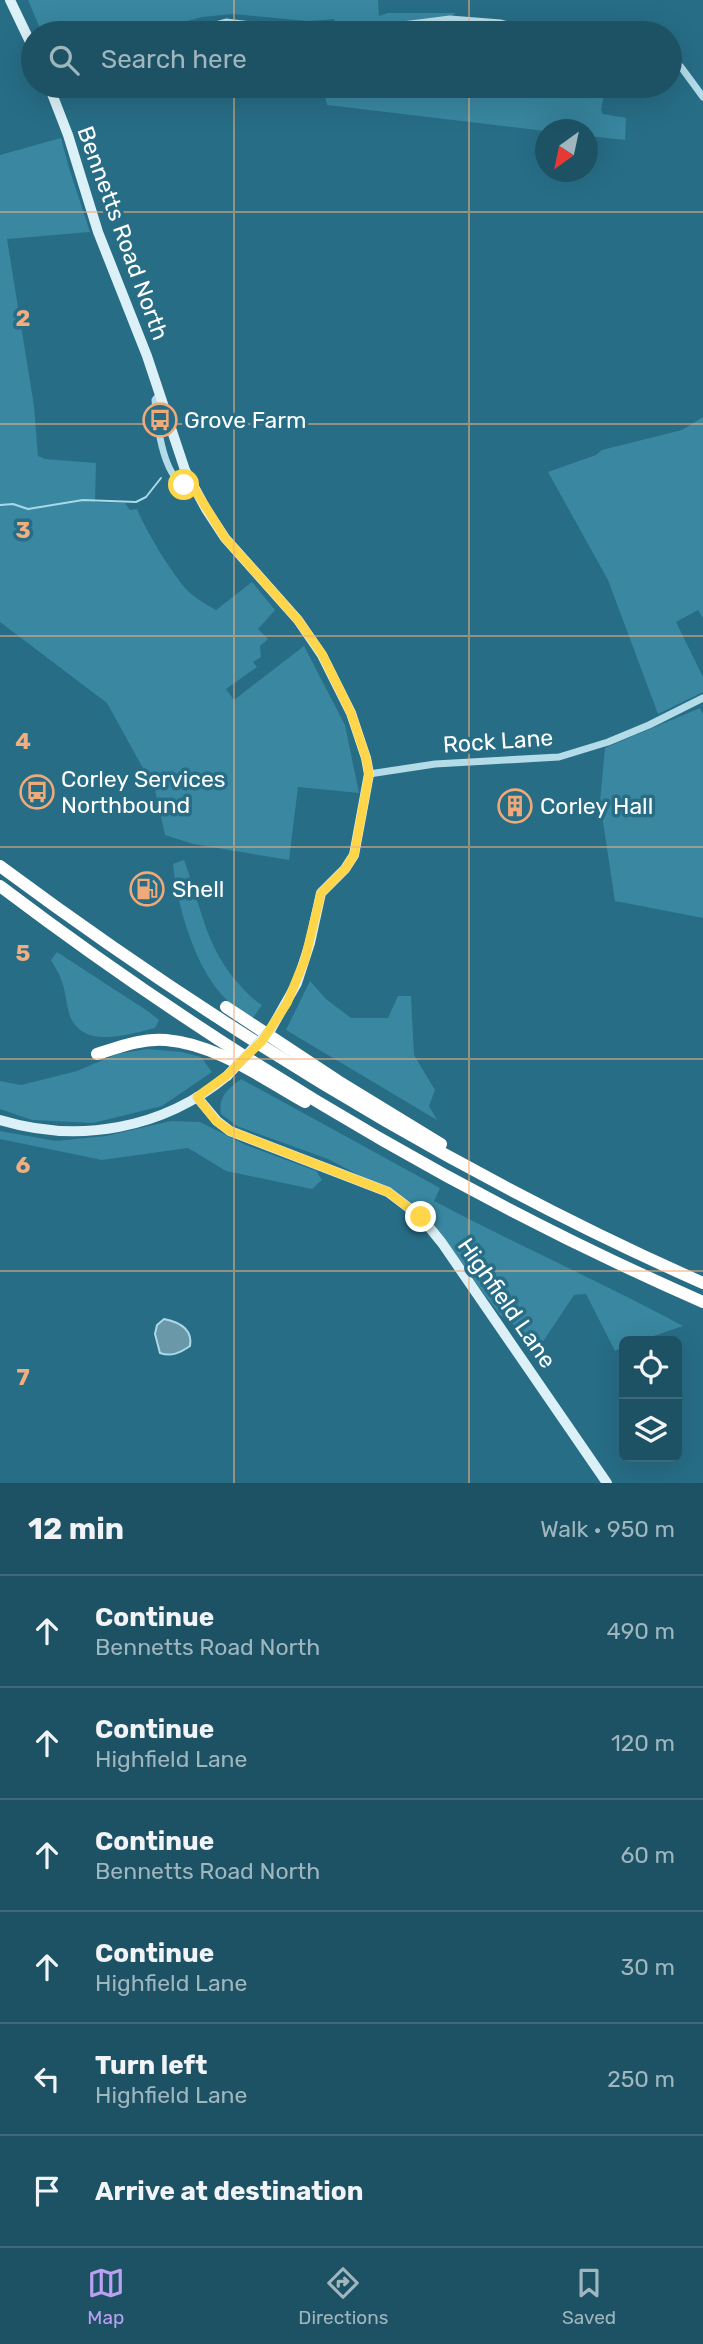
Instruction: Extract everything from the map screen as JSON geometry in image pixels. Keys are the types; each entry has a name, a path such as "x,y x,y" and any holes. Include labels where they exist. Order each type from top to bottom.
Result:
{"highway":[{"path":"0,866 94,936 221,1021 325,1086 473,1171 613,1242 703,1283"},
{"path":"0,886 104,962 217,1038 412,1156"},
{"path":"226,1007 260,1032 385,1110 613,1242"},
{"path":"97,1054 132,1042 165,1040 200,1047 223,1056 330,1115 554,1230 703,1302"}],"street":[{"path":"10,0 21,23"},
{"path":"434,21 476,21"},
{"path":"682,68 703,97"},
{"name":"Bennetts Road North","path":"54,98 94,221 148,356 178,453 194,488 225,538 298,620 322,654 351,713 369,774 354,855 345,869 321,893 310,943 297,983 271,1029 226,1076 197,1097"},
{"name":"Rock Lane","path":"369,774 435,764 559,758 639,730 703,698"},
{"path":"0,1120 59,1132 110,1130 156,1118 197,1097"},
{"name":"Highfield Lane","path":"197,1097 216,1121 230,1131 388,1192 421,1217 442,1243 607,1483"}],"shaded area":[{"path":"28,0 378,0 379,16 388,13 456,13 444,21 308,21 233,14 188,21 37,21"},
{"path":"326,98 603,98 603,114 626,118 625,140 598,137 598,119 535,119 535,130 327,105"},
{"path":"61,138 90,232 7,239 34,406 38,456 45,459 96,463 95,502 125,503 130,510 137,509 175,575 188,591 201,601 216,610 252,582 275,610 258,629 268,639 260,646 261,657 253,662 257,667 226,689 234,700 304,646 345,725 359,793 298,787 289,860 193,844 165,835 155,790 107,703 0,622 0,155"},
{"path":"703,417 703,618 698,610 676,622 703,677 703,692 658,714 608,580 548,472 596,455 602,450 682,430"},
{"path":"700,708 703,714 703,918 615,901 600,802 605,748"},
{"path":"184,860 218,954 238,983 262,1005 252,1019 222,995 195,951 178,897 173,864"},
{"path":"57,952 149,1012 159,1020 155,1028 108,1037 85,1033 76,1027 70,1016 60,976 51,960"},
{"path":"310,981 326,999 351,1018 388,1018 398,996 411,996 414,1055 435,1090 429,1106 437,1120 286,1030"},
{"path":"147,1049 182,1052 201,1057 212,1072 162,1106 93,1123 32,1120 0,1109 0,1081 21,1085 77,1071 117,1054"},
{"path":"241,1079 440,1188 434,1201 683,1326 654,1336 619,1336 619,1349 615,1351 586,1294 574,1295 534,1355 512,1323 501,1316 416,1205 328,1159 237,1126 221,1114 221,1102 228,1090"},
{"path":"171,1121 200,1122 246,1145 316,1171 322,1180 312,1189 226,1171 188,1148 102,1160 0,1139 0,1131 56,1141 106,1136"},
{"path":"164,1319 184,1327 189,1335 190,1346 175,1354 160,1353 155,1334 157,1325"}],"waterway":[{"path":"0,505 13,504 28,509 83,500 136,502 146,497 161,478"}],"place":[{"name":"Grove Farm","path":"160,420"},
{"name":"Corley Services Northbound","path":"37,792"},
{"name":"Corley Hall","path":"515,806"},
{"name":"Shell","path":"147,889"}],"route":[{"path":"184,485 189,489 194,488 225,538 298,620 322,654 351,713 369,774 354,855 345,869 321,893 310,943 297,983 287,1003 262,1041 213,1088 197,1097 216,1121 230,1131 388,1192 421,1217"}]}
